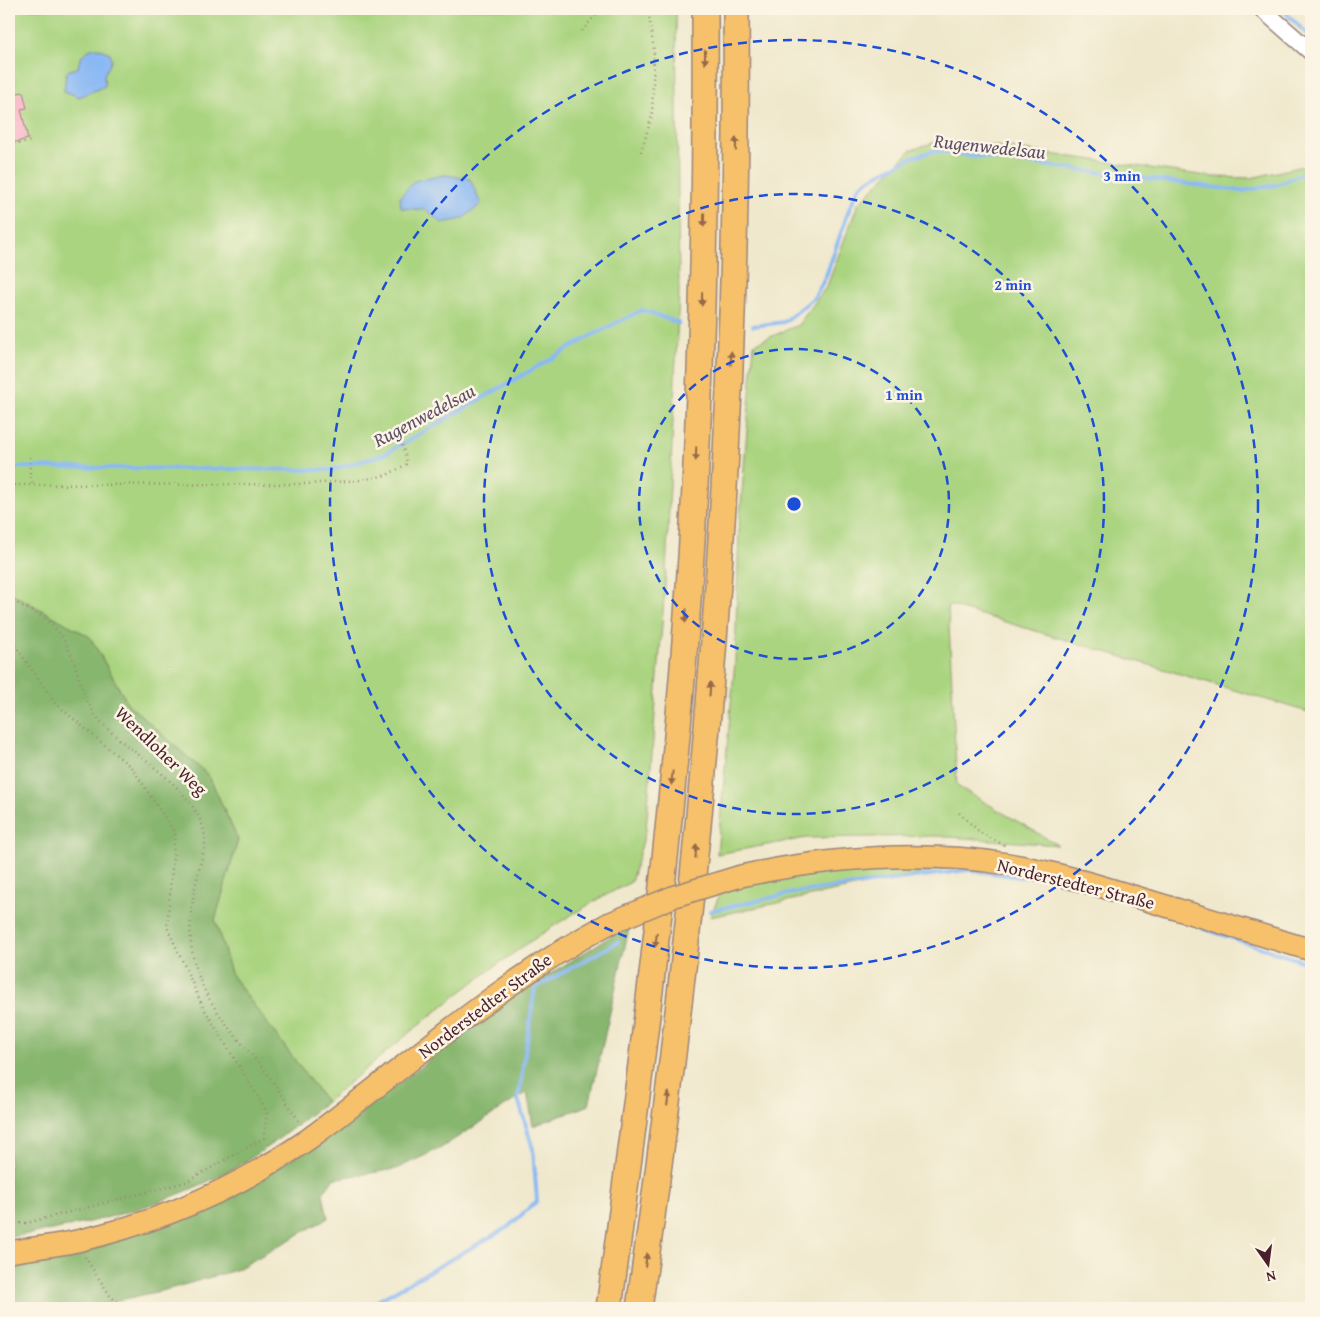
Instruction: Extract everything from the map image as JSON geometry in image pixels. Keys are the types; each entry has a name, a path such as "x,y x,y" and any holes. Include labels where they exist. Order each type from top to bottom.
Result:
{"highway":[{"path":"608,1308 630,1150 661,899 688,596 695,488 704,250 705,9"},
{"path":"639,1308 661,1158 690,910 721,553 733,300 736,9"}],"main road":[{"name":"Norderstedter Straße","path":"9,1252 76,1241 123,1229 175,1212 231,1186 283,1157 307,1134 362,1100 498,992 542,961 608,924 675,896 741,876 822,862 885,856 932,857 1009,864 1085,882 1311,950"}],"street":[{"path":"1262,9 1311,52"}],"path":[{"path":"582,30 601,9"},
{"path":"641,152 652,116 654,51 648,9"},
{"path":"9,146 32,141"},
{"path":"9,485 307,484 361,480 388,475 407,464 405,451 399,436 400,429"},
{"path":"30,457 30,476 33,484"},
{"name":"Wendloher Weg","path":"9,599 50,623 71,655 86,701 101,722 187,800 199,816 206,838 190,923 190,949 198,976 214,1007 272,1081 307,1134"},
{"path":"9,637 55,703 132,768 174,833 167,926 203,1007 267,1112 264,1138 186,1182 27,1223 9,1224"},
{"path":"959,813 981,833 1012,849"},
{"path":"76,1241 111,1297 127,1308"}],"green space":[{"path":"9,9 676,9 679,292 666,572 646,830 631,882 550,928 472,983 326,1102 232,976 215,920 238,840 209,776 128,704 90,637 9,592"},
{"path":"938,141 974,143 1214,177 1251,178 1311,164 1311,713 948,605 957,786 1058,845 936,836 806,838 717,854 735,662 739,530 754,344 798,325 827,286 858,204 911,150"},
{"path":"9,592 90,637 128,704 209,776 238,840 215,920 232,976 326,1102 253,1157 201,1185 121,1214 37,1233 9,1237"},
{"path":"884,862 946,868 710,917 721,892 787,871"},
{"path":"630,924 589,1105 533,1126 527,1092 441,1148 396,1169 333,1179 323,1193 328,1218 236,1270 169,1289 107,1303 95,1308 9,1308 9,1257 238,1192 341,1128 499,1006"}],"water":[{"path":"98,48 110,53 112,60 104,75 105,86 79,97 64,91 66,74 69,70 78,68 80,60 87,51"},
{"path":"445,175 470,179 481,204 462,219 442,223 426,210 401,208 400,197 414,181"}],"building":[{"path":"23,92 27,108 21,109 28,139 12,143 9,129 9,95"}],"waterway":[{"path":"1282,9 1311,38"},
{"name":"Rugenwedelsau","path":"753,326 784,322 814,298 826,276 859,187 871,178 913,157 934,151 1242,191 1276,185 1311,170"},
{"name":"Rugenwedelsau","path":"9,467 331,470 383,455 591,336 642,310 679,323"},
{"path":"710,911 793,893 968,870 1022,877"},
{"path":"1202,928 1311,964"},
{"path":"365,1308 508,1227 537,1201 533,1149 518,1099 535,988 618,942"}]}
